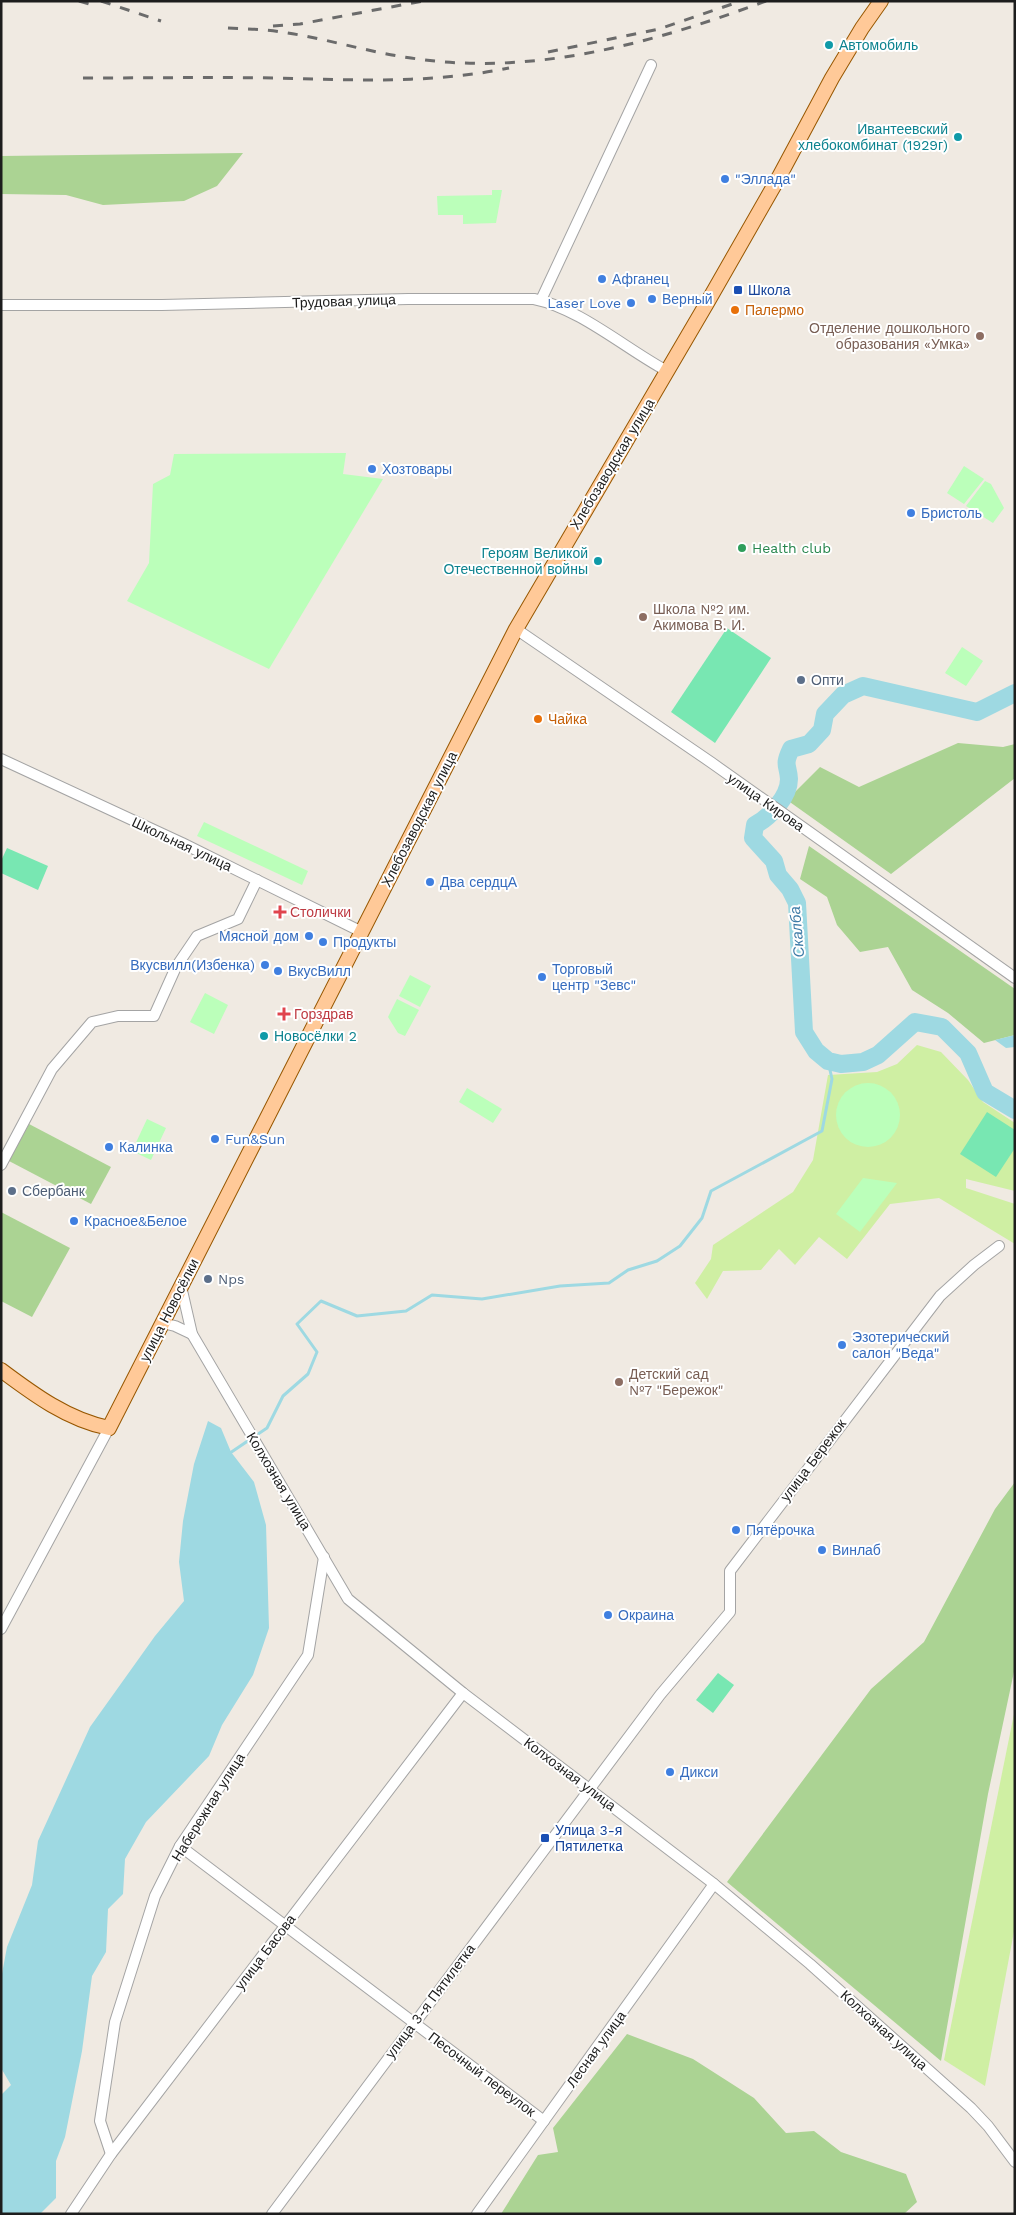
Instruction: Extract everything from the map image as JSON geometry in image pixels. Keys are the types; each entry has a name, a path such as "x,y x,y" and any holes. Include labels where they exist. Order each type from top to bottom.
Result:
{"main road":[{"name":"Хлебозаводская улица","path":"333,989 516,629 779,177 832,78 862,28 881,1"},
{"name":"улица Новосёлки","path":"109,1428 333,989"},
{"path":"1,1370 24,1387 72,1416 109,1428"}],"street":[{"path":"541,300 651,65"},
{"name":"Трудовая улица","path":"1,305 162,306 511,298 541,300 573,314 667,371"},
{"name":"улица Кирова","path":"516,629 738,782 1015,978"},
{"name":"Школьная улица","path":"1,759 362,932"},
{"path":"1,1165 52,1070 92,1022 118,1016 154,1016 176,967 197,936 238,919 256,880"},
{"name":"улица Бережок","path":"590,1789 660,1695 730,1612 730,1571 940,1296 974,1265 999,1246"},
{"name":"Колхозная улица","path":"181,1286 192,1334 348,1599 463,1693 714,1884 810,1964 971,2108 988,2126 1015,2162"},
{"path":"162,1323 175,1326 192,1334"},
{"name":"улица Новосёлки","path":"1,1629 109,1428"},
{"name":"Набережная улица","path":"111,2154 100,2121 115,2022 155,1896 180,1846 308,1655 324,1557"},
{"name":"улица Басова","path":"72,2214 111,2154 463,1693"},
{"name":"улица 3-я Пятилетка","path":"272,2214 590,1789"},
{"name":"Песочный переулок","path":"180,1846 544,2121"},
{"name":"Лесная улица","path":"477,2214 714,1884"}],"green space":[{"path":"243,153 217,186 184,201 103,205 66,195 1,194 1,156"},
{"path":"492,190 502,190 496,223 463,224 463,215 438,215 437,196 492,195"},
{"path":"346,453 343,474 383,479 269,669 127,601 149,563 153,484 170,475 174,454"},
{"path":"964,466 984,479 964,504 947,493"},
{"path":"985,481 991,484 1004,508 993,523 966,506"},
{"path":"727,628 771,658 715,743 671,712"},
{"path":"962,647 983,661 966,686 945,673"},
{"path":"958,743 1003,747 1015,744 1015,778 891,874 787,800 820,767 859,787"},
{"path":"204,822 308,871 302,885 197,836"},
{"path":"809,846 1015,989 1015,1035 984,1043 948,1013 912,990 888,947 860,952 837,925 827,897 800,879"},
{"path":"7,848 48,866 38,890 1,873 1,861"},
{"path":"410,975 431,986 420,1007 399,996"},
{"path":"205,993 228,1005 214,1034 190,1022"},
{"path":"397,999 419,1010 405,1036 398,1033 388,1017"},
{"path":"917,1045 941,1052 968,1080 983,1102 1015,1123 1015,1191 966,1179 966,1188 1015,1204 1015,1244 939,1198 890,1204 847,1259 819,1237 795,1265 779,1249 761,1270 723,1271 707,1299 695,1283 711,1259 713,1245 793,1192 813,1160 828,1075 877,1072 897,1064"},
{"path":"868,1083 880,1085 891,1092 898,1103 900,1115 898,1127 891,1138 880,1145 868,1147 856,1145 845,1138 838,1127 836,1115 838,1103 845,1092 856,1085"},
{"path":"467,1088 502,1109 493,1123 459,1102"},
{"path":"987,1112 1015,1130 1015,1148 996,1177 960,1154"},
{"path":"147,1119 166,1128 151,1160 132,1151"},
{"path":"29,1124 111,1167 91,1204 9,1161"},
{"path":"863,1178 897,1183 860,1232 836,1214"},
{"path":"1,1212 70,1248 32,1317 1,1301"},
{"path":"1015,1482 1015,1667 988,1794 941,2061 727,1882 871,1689 924,1642 995,1509"},
{"path":"718,1673 734,1685 713,1713 696,1700"},
{"path":"1015,1709 1015,1926 985,2086 944,2060"},
{"path":"627,2034 693,2059 754,2098 786,2133 814,2131 841,2152 906,2174 917,2202 904,2214 501,2214 538,2155 558,2152 553,2128"}],"water":[{"path":"1015,1035 1015,1047 1006,1048 995,1040"},
{"path":"208,1421 221,1428 231,1452 254,1482 266,1525 269,1628 253,1675 222,1725 209,1756 146,1822 125,1859 123,1894 108,1909 106,1952 92,1976 82,2051 65,2137 56,2161 56,2198 40,2214 1,2214 1,2095 11,2085 1,2068 1,1979 7,1947 32,1885 38,1841 90,1727 155,1636 184,1601 179,1562 183,1521 194,1464"}],"waterway":[{"name":"Скалба","path":"1015,693 977,712 863,686 843,695 825,714 822,730 809,744 791,749 787,762 789,779 786,793 778,806 755,825 753,838 774,861 778,875 790,889 797,903 804,1032 816,1051 828,1061 841,1064 863,1062 878,1055 915,1022 942,1027 968,1053 985,1092 1015,1110"},
{"path":"230,1453 267,1428 283,1396 308,1374 317,1352 297,1324 321,1301 357,1316 406,1311 432,1295 482,1299 560,1286 609,1283 628,1270 657,1261 680,1246 702,1218 711,1191 822,1131 832,1079 828,1061"}],"railway":[{"path":"79,1 89,4"},
{"path":"101,1 161,21"},
{"path":"273,26 300,24 423,1"},
{"path":"548,52 659,29 741,1"},
{"path":"228,28 268,30 411,58 456,63 502,63 547,59 636,43 766,1"},
{"path":"83,78 392,80 450,77 509,68"}],"place":[{"name":"Автомобиль","path":"829,45"},
{"name":"Ивантеевский хлебокомбинат (1929г)","path":"958,137"},
{"name":"\"Эллада\"","path":"725,179"},
{"name":"Афганец","path":"602,279"},
{"name":"Школа","path":"738,290"},
{"name":"Верный","path":"652,299"},
{"name":"Laser Love","path":"631,303"},
{"name":"Палермо","path":"735,310"},
{"name":"Отделение дошкольного образования «Умка»","path":"980,336"},
{"name":"Хозтовары","path":"372,469"},
{"name":"Бристоль","path":"911,513"},
{"name":"Health club","path":"742,548"},
{"name":"Героям Великой Отечественной войны","path":"598,561"},
{"name":"Школа №2 им. Акимова В. И.","path":"643,617"},
{"name":"Опти","path":"801,680"},
{"name":"Чайка","path":"538,719"},
{"name":"Два сердцА","path":"430,882"},
{"name":"Столички","path":"280,912"},
{"name":"Мясной дом","path":"309,936"},
{"name":"Продукты","path":"323,942"},
{"name":"Вкусвилл(Избенка)","path":"265,965"},
{"name":"ВкусВилл","path":"278,971"},
{"name":"Торговый центр \"Зевс\"","path":"542,977"},
{"name":"Горздрав","path":"284,1014"},
{"name":"Новосёлки 2","path":"264,1036"},
{"name":"Fun&Sun","path":"215,1139"},
{"name":"Калинка","path":"109,1147"},
{"name":"Сбербанк","path":"12,1191"},
{"name":"Красное&Белое","path":"74,1221"},
{"name":"Nps","path":"208,1279"},
{"name":"Эзотерический салон \"Веда\"","path":"842,1345"},
{"name":"Детский сад №7 \"Бережок\"","path":"619,1382"},
{"name":"Пятёрочка","path":"736,1530"},
{"name":"Винлаб","path":"822,1550"},
{"name":"Окраина","path":"608,1615"},
{"name":"Дикси","path":"670,1772"},
{"name":"Улица 3-я Пятилетка","path":"545,1838"}]}
